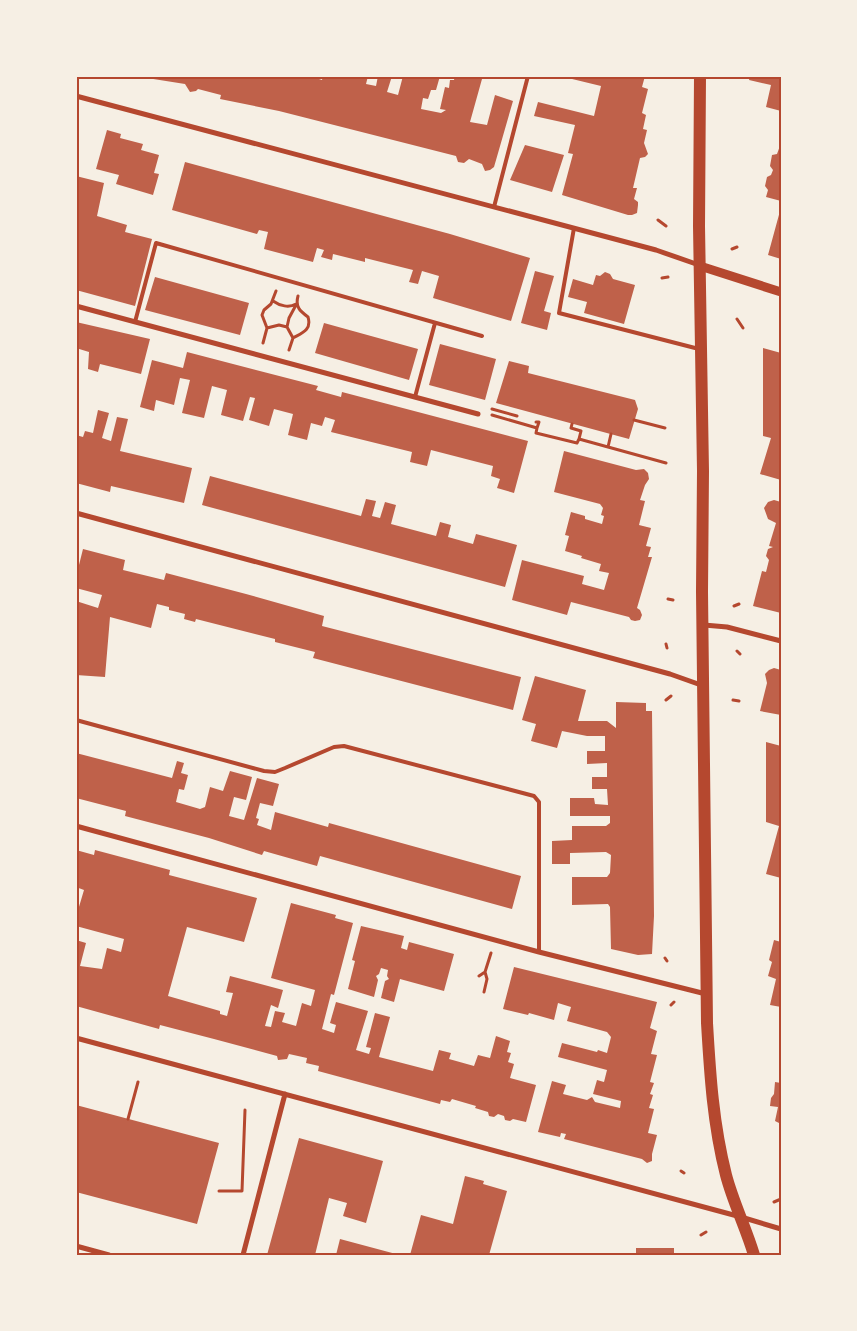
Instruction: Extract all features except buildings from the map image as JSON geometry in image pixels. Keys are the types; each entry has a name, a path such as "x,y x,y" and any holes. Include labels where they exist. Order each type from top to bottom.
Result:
{"main road":[{"path":"700,76 706,994 710,1087 714,1119 727,1178 754,1255"}],"street":[{"path":"76,96 656,250 745,282 781,292"},
{"path":"76,306 478,414"},
{"path":"76,514 670,674 704,686"},
{"path":"704,625 727,627 781,641"},
{"path":"76,826 539,952 706,994"},
{"path":"76,1038 781,1229"},
{"path":"243,1255 285,1094"},
{"path":"76,1246 109,1255"}],"lane":[{"path":"494,207 528,76"},
{"path":"574,228 559,313 701,350"},
{"path":"135,322 156,243 482,336"},
{"path":"415,397 436,323"},
{"path":"76,720 264,771 275,772 334,747 344,746 534,796 539,802 539,952"}],"path":[{"path":"658,220 666,226"},
{"path":"732,248 737,246"},
{"path":"662,278 668,276"},
{"path":"263,344 266,328 262,314 272,304 279,278"},
{"path":"293,338 287,327 301,284"},
{"path":"273,301 282,306 293,306 296,304"},
{"path":"289,351 293,338 306,331 309,325 308,317 298,310 296,304"},
{"path":"737,319 743,328"},
{"path":"266,328 279,325 287,327"},
{"path":"492,409 517,416"},
{"path":"490,415 537,428"},
{"path":"634,420 665,428"},
{"path":"536,422 539,422 536,433 577,443 580,431 571,428 572,424"},
{"path":"608,447 611,434"},
{"path":"579,439 666,462"},
{"path":"668,600 674,600"},
{"path":"734,606 739,604"},
{"path":"666,700 671,696"},
{"path":"733,700 739,701"},
{"path":"484,992 487,979 485,972 491,953"},
{"path":"479,976 485,972"},
{"path":"128,1119 138,1082"},
{"path":"219,1191 242,1191 245,1110"},
{"path":"774,1202 781,1199"},
{"path":"701,1236 706,1232"}]}
